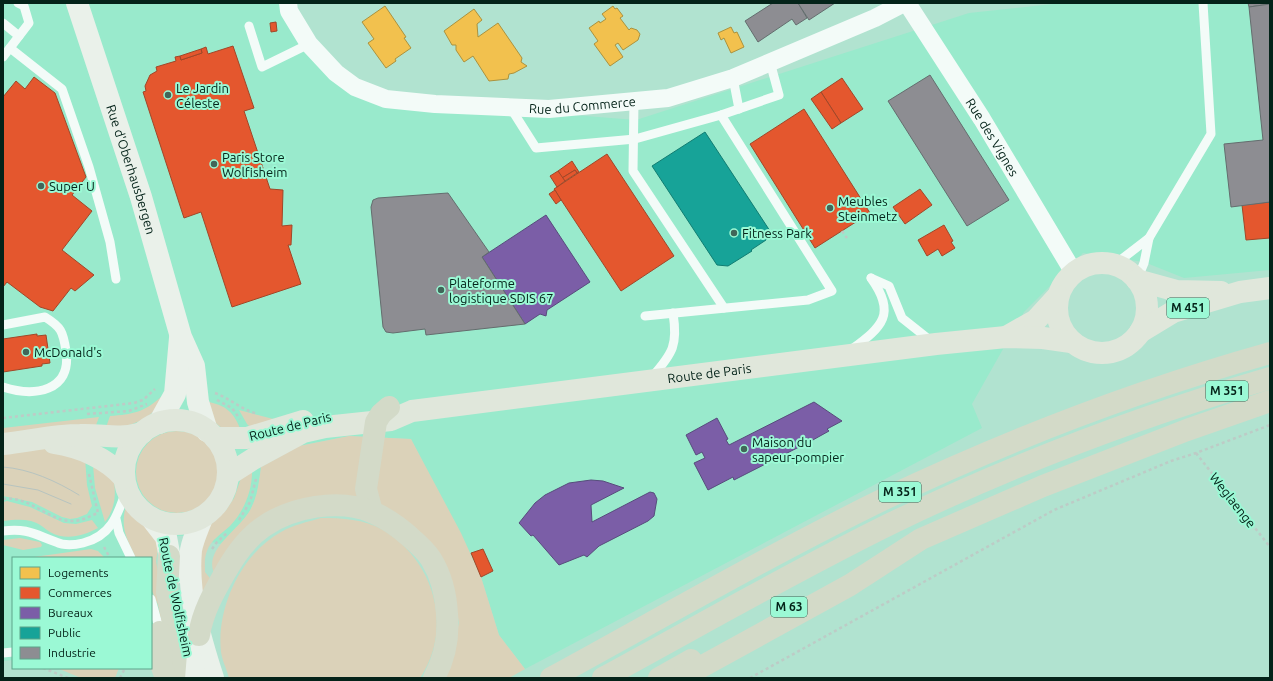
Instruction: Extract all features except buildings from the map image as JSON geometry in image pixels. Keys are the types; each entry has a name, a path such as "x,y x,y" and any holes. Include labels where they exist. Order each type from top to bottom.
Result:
{"highway":[{"name":"M 351","path":"551,678 798,543 884,499 1052,427 1148,390 1270,353"},
{"name":"M 351","path":"603,678 834,552 949,497 1060,450 1125,425 1185,404 1270,378"},
{"path":"681,678 850,585 921,539 1050,483 1187,430 1270,401"},
{"path":"372,512 366,489 383,415"},
{"path":"199,635 202,618 207,605 234,558 262,527 281,517 311,506 353,507 372,512 400,528 416,542 430,559 440,580 446,602 448,626 445,649 440,667 434,678"},
{"name":"M 63","path":"659,678 818,591 921,539"},
{"path":"169,556 167,592 177,641 174,678"},
{"path":"155,630 162,667 166,678"}],"main road":[{"name":"Rue d'Oberhausbergen","path":"77,3 142,196 180,337 194,366 198,397 211,434"},
{"path":"1100,263 1114,265 1126,270 1137,280 1145,293 1147,306 1146,319 1140,332 1131,343 1125,347 1105,354 1090,352 1071,342 1060,325 1057,311 1058,296 1064,284 1074,273 1086,266 1100,263"},
{"name":"M 451","path":"1137,280 1177,291 1240,292 1270,288"},
{"name":"M 451","path":"1140,332 1173,312 1240,292"},
{"name":"Route de Paris","path":"1006,337 1036,320 1058,296"},
{"name":"Rue d'Oberhausbergen","path":"151,428 175,394 180,337"},
{"name":"Route de Paris","path":"211,434 247,438 318,417 383,415 391,420 412,411 936,344 1006,337 1043,338 1071,342"},
{"name":"Route de Paris","path":"228,475 253,459 303,432 383,415"},
{"path":"3,444 81,434 94,445 126,483 136,506 152,519 172,524 187,523 202,518 223,495 228,475 226,455 211,434 199,425 180,420 94,445"},
{"path":"126,483 124,469 128,453 151,428"},
{"name":"Route de Wolfisheim","path":"202,518 193,542 191,565 199,635 213,678"},
{"name":"Route de Wolfisheim","path":"152,519 166,537 181,625 196,678"}],"street":[{"name":"Rue du Commerce","path":"288,3 289,11 309,44 336,73 355,88 386,99 435,104 549,109 668,98 733,78 875,18 904,3"},
{"name":"Rue des Vignes","path":"907,3 982,119 1074,273"}],"lane":[{"path":"3,57 29,23 22,4"},
{"path":"1137,280 1144,263 1149,238 1212,134 1203,4"},
{"path":"3,23 19,36"},
{"path":"249,26 262,67 309,44"},
{"path":"10,48 62,89 89,167 110,242 116,279"},
{"path":"510,107 536,148 635,139 721,115 779,95 770,62"},
{"path":"733,78 739,109"},
{"path":"634,101 635,139 633,171 724,308"},
{"path":"645,316 808,300 832,291 721,115"},
{"path":"1114,265 1149,238"},
{"path":"843,356 870,336 884,318 884,303 878,288 871,278 889,286 902,318 913,328 936,344"},
{"path":"648,381 664,363 674,344 676,333 673,313"},
{"path":"3,325 45,316 58,326 64,334 67,360 61,379 52,387 37,392 20,392 3,387"},
{"path":"3,531 27,530 58,543 74,545 99,538 116,519 126,483"},
{"path":"116,519 119,533 131,557"},
{"path":"152,607 155,630"}],"path":[{"path":"842,231 847,238"},
{"path":"198,397 214,399 232,408 240,418 247,438"},
{"path":"84,414 134,410 150,402"},
{"path":"3,499 17,500 31,504 67,521 77,521 98,513 89,474 94,445 107,406"},
{"path":"750,678 1054,510 1171,460 1196,453 1270,425"},
{"name":"Weglaenge","path":"1196,453 1270,547"},
{"path":"238,522 245,512 254,491 256,468 253,459"},
{"path":"211,550 228,532"},
{"path":"46,669 68,678"},
{"path":"120,678 124,669"}],"shaded area":[{"path":"3,3 288,3 355,87 435,104 636,120 969,13 1062,3 1270,3 1270,270 1184,278 1144,262 1083,253 1024,312 972,404 982,428 525,669 499,635 481,577 411,439 349,436 299,446 261,467 257,494 250,511 235,531 220,544 187,536 174,536 159,544 156,561 171,642 152,632 152,557 12,557 12,660 3,661"},
{"path":"161,397 168,397 154,412 147,417 133,424 105,430 110,416 143,410"},
{"path":"204,401 224,407 229,411 236,420 242,433 226,430 217,424"},
{"path":"239,410 277,420 250,427"},
{"path":"99,417 95,428 3,436 3,428"},
{"path":"177,431 193,434 206,443 215,456 218,472 215,488 206,501 193,510 177,513 161,510 148,501 139,488 136,472 139,456 148,443 161,434"},
{"path":"349,436 411,439 461,533 481,577 499,635 525,669 509,678 445,678 459,623 452,586 435,552 325,497 214,573 212,565 214,556 218,549 223,541 244,519 252,507 257,491 261,467 299,446"},
{"path":"34,448 57,450 85,458 87,485 92,506 87,514 70,519 62,517 32,502 3,496 3,452"},
{"path":"93,465 114,480 115,491 113,507 105,522 95,488"},
{"path":"252,467 251,483 244,506 230,526 211,544 206,554 205,572 213,582 203,603 196,565 206,529 226,510 234,498 241,478"},
{"path":"7,501 30,507 64,523 76,524 92,520 98,528 80,535 68,537 56,535 39,524 31,521 3,521 3,502"},
{"path":"125,509 152,533 159,544 156,561 171,642 165,641 158,605 152,591 152,557 136,557 124,529"},
{"path":"321,518 361,521 376,526 401,543 415,559 426,577 433,596 437,617 436,638 430,659 420,678 229,678 221,652 223,618 227,600 243,568 254,554 281,532"},
{"path":"20,538 40,542 42,545 41,547 23,550 3,545 3,540"},
{"path":"91,549 98,551 104,557 93,557 34,557"},
{"path":"59,669 119,669 115,678 81,678"}],"tram line":[{"path":"3,467 23,470 42,476 79,495"},
{"path":"3,484 38,490 71,504"}],"place":[{"name":"Le Jardin Céleste","path":"168,95"},
{"name":"Paris Store Wolfisheim","path":"214,164"},
{"name":"Super U","path":"41,186"},
{"name":"Meubles Steinmetz","path":"830,208"},
{"name":"Fitness Park","path":"734,233"},
{"name":"Plateforme logistique SDIS 67","path":"441,290"},
{"name":"McDonald's","path":"26,352"},
{"name":"Maison du sapeur-pompier","path":"744,449"}]}
